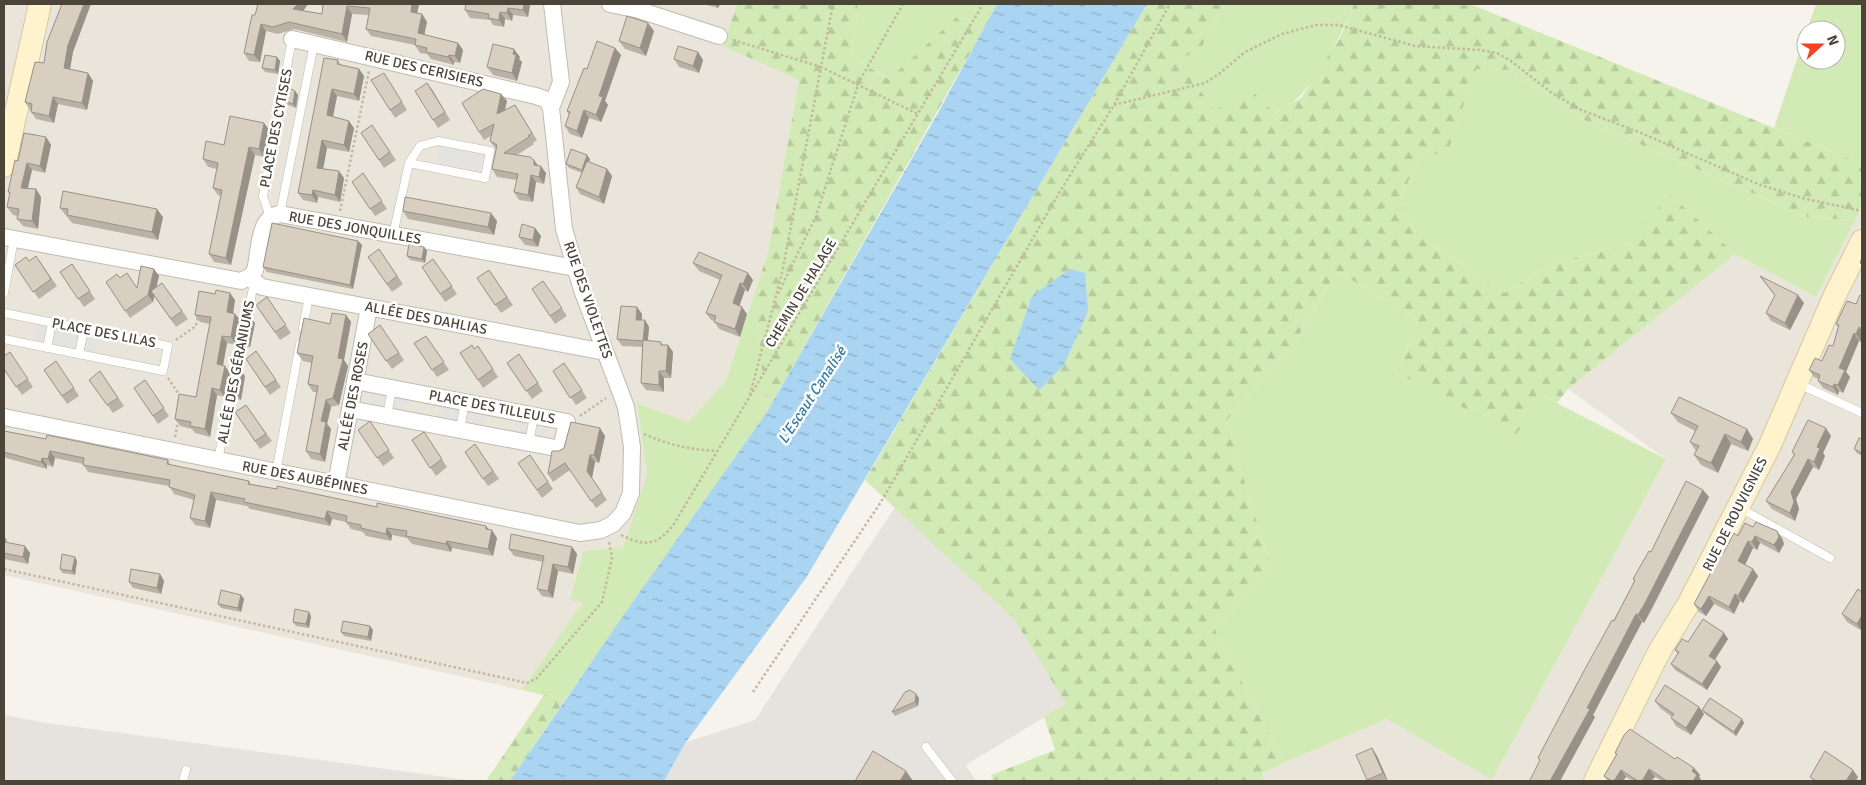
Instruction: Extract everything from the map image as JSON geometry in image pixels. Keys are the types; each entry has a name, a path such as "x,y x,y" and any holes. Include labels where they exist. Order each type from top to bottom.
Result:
{"street":[{"path":"4,166 40,4"},
{"name":"RUE DES VIOLETTES","path":"552,4 561,82 551,108 563,218 575,268 620,388 631,430 632,484 629,500 619,518 606,528"},
{"path":"610,4 639,10 719,36"},
{"name":"RUE DES CERISIERS","path":"292,39 536,96 547,100 551,108"},
{"name":"RUE DES JONQUILLES","path":"251,280 255,270 264,225 275,216 338,224 575,268"},
{"path":"9,238 237,281 251,280"},
{"name":"RUE DE ROUVIGNIES","path":"1596,781 1660,650 1689,603 1776,434 1834,297 1862,240"},
{"name":"ALLÉE DES DAHLIAS","path":"251,280 262,287 605,352"},
{"name":"ALLÉE DES ROSES","path":"336,484 369,307"},
{"name":"PLACE DES TILLEULS","path":"350,409 562,449 566,422 355,382"},
{"name":"RUE DES AUBÉPINES","path":"4,417 580,533 593,533 606,528"}],"lane":[{"name":"PLACE DES CYTISES","path":"275,216 263,196 292,39"},
{"name":"PLACE DES CYTISES","path":"275,216 314,44"},
{"path":"393,235 409,163 415,151 431,141 490,151 485,178 409,163"},
{"path":"4,293 9,238"},
{"name":"ALLÉE DES GÉRANIUMS","path":"218,460 251,280"},
{"path":"276,472 309,296"},
{"name":"PLACE DES LILAS","path":"4,313 168,346 162,371 4,339"},
{"path":"47,348 52,323"},
{"path":"79,354 84,329"},
{"path":"1798,383 1862,413"},
{"path":"387,416 392,388"},
{"path":"460,429 465,402"},
{"path":"529,443 534,416"},
{"path":"1738,508 1830,558"},
{"path":"926,747 952,781"},
{"path":"183,781 186,770"}],"path":[{"path":"749,399 775,300 833,4"},
{"path":"775,300 816,216 858,86 903,4"},
{"name":"CHEMIN DE HALAGE","path":"606,528 640,543 658,539 674,524 983,4"},
{"path":"753,692 881,502 1062,188 1114,105 1170,4"},
{"path":"1114,105 1205,83 1245,52 1277,36 1316,25 1339,25 1415,46 1498,53 1512,61 1552,93 1581,110 1641,132 1758,184 1802,198 1862,211"},
{"path":"719,36 821,67 918,114"},
{"path":"338,224 372,57"},
{"path":"168,346 196,326 199,309"},
{"path":"162,371 182,400"},
{"path":"566,422 574,420 620,388"},
{"path":"172,451 179,417"},
{"path":"631,430 657,441 688,449 719,451"},
{"path":"4,569 527,683 538,678 602,602 612,558 606,528"}],"shaded area":[{"path":"4,4 737,4 723,46 799,80 768,252 726,381 688,422 637,403 647,474 623,547 583,551 570,600 584,601 522,690 4,575"},
{"path":"441,138 485,147 479,179 434,170"},
{"path":"1862,205 1862,781 1264,781 1261,773 1387,719 1492,780 1666,459 1568,389 1735,254 1816,297"},
{"path":"37,323 99,335 95,356 33,344"},
{"path":"374,389 407,395 403,414 370,407"},
{"path":"445,401 486,409 483,429 441,422"},
{"path":"516,416 549,422 545,442 512,436"},
{"path":"895,507 1014,619 1066,704 966,765 976,781 664,781 686,742 755,720"},
{"path":"4,715 40,722 475,781 4,781"}],"green space":[{"path":"737,4 858,4 852,57 889,79 957,17 986,25 767,412 754,295 768,252 799,80 723,46"},
{"path":"858,4 997,4 986,25 957,17 890,79 852,57"},
{"path":"1147,4 1225,4 1200,50 1177,60 1215,110 1250,89 1275,113 1301,98 1341,36 1354,4 1470,4 1862,164 1862,205 1855,220 1807,217 1582,119 1508,70 1476,69 1447,153 1421,155 1401,196 1415,233 1504,293 1552,264 1630,243 1632,234 1671,195 1735,254 1568,389 1557,403 1541,395 1516,435 1397,373 1418,320 1337,271 1294,343 1226,421 1271,568 1237,607 1214,628 1284,763 1262,773 1264,781 993,781 991,775 1055,750 1044,717 1066,704 1014,619 865,480"},
{"path":"1225,4 1354,4 1333,49 1301,95 1289,106 1276,112 1264,114 1215,110 1177,60 1200,50"},
{"path":"1816,4 1862,4 1862,164 1774,128 1796,62 1796,70 1846,70 1846,20 1810,20"},
{"path":"1476,69 1508,70 1582,119 1807,217 1855,220 1816,297 1735,254 1671,195 1630,243 1552,264 1504,293 1415,233 1401,196 1421,155 1447,152"},
{"path":"1337,271 1418,320 1397,373 1541,395 1666,459 1492,780 1387,719 1284,763 1214,628 1237,607 1271,568 1226,421 1294,343"},
{"path":"754,295 767,412 565,700 522,690 583,602 570,600 583,551 623,547 647,474 637,403 688,422 726,381"},
{"path":"544,695 565,700 510,781 486,781"}],"water":[{"name":"L'Escaut Canalisé","path":"997,4 1147,4 806,578 686,742 664,781 510,781 623,616 767,412 938,113"},
{"path":"1070,269 1085,273 1088,311 1064,365 1039,390 1010,359 1032,296"}],"building":[{"path":"62,4 84,4 68,45 64,68 88,73 82,103 53,97 49,116 31,112 32,104 25,102 35,62 44,63 47,42"},
{"path":"258,4 298,4 293,9 322,14 323,4 412,4 411,12 422,14 418,33 458,43 455,56 449,55 448,57 426,52 427,48 415,45 416,39 366,29 370,8 347,6 342,34 289,22 273,27 261,24 254,55 244,53 252,15 255,15"},
{"path":"466,4 524,4 523,10 508,8 507,13 500,12 499,20 488,18 489,14 465,10"},
{"path":"627,16 648,23 640,48 619,41"},
{"path":"597,41 615,48 599,96 603,97 596,115 584,110 577,131 565,126 570,112 567,111 584,68 587,69"},
{"path":"493,44 514,49 513,54 516,55 512,73 487,67"},
{"path":"678,46 698,52 693,66 674,59"},
{"path":"265,55 277,57 275,70 262,68"},
{"path":"324,58 338,60 337,64 359,69 354,94 332,89 329,103 327,115 349,121 344,145 322,140 317,168 339,171 335,195 313,190 312,195 298,193"},
{"path":"384,73 402,102 390,110 371,80"},
{"path":"427,83 445,112 433,120 415,91"},
{"path":"291,89 295,91 293,104 285,101 284,97 286,91"},
{"path":"483,89 501,94 497,114 515,105 532,133 529,137 504,153 530,157 534,160 534,165 541,166 539,177 531,175 528,195 514,192 518,174 492,169 497,145 490,141 494,124 479,132 462,103"},
{"path":"230,116 264,123 259,149 249,147 226,258 209,254 222,190 213,188 218,163 203,159 206,141 224,145"},
{"path":"372,125 390,152 379,160 361,133"},
{"path":"24,133 46,137 40,166 27,163 21,188 36,189 32,221 17,219 19,209 7,207 10,192 8,192 15,160 18,161"},
{"path":"571,149 587,155 582,170 566,164"},
{"path":"587,161 607,169 599,197 576,187"},
{"path":"363,173 382,201 370,209 352,182"},
{"path":"63,191 157,209 152,232 67,215 68,209 60,208"},
{"path":"405,197 491,213 488,227 403,211"},
{"path":"272,223 358,241 350,285 263,267"},
{"path":"522,224 535,228 533,240 519,237"},
{"path":"409,244 424,247 422,259 407,256"},
{"path":"379,249 397,276 387,284 368,257"},
{"path":"699,252 748,273 743,284 740,283 733,303 742,307 735,329 714,322 716,316 706,313 722,275 693,263"},
{"path":"36,256 51,279 33,292 15,265 26,257 29,261"},
{"path":"433,259 452,286 440,294 422,267"},
{"path":"72,264 90,291 78,299 60,272"},
{"path":"141,266 154,269 148,295 125,311 106,282 117,274 120,278 127,273 137,288"},
{"path":"489,270 507,297 495,305 477,278"},
{"path":"1760,276 1798,295 1785,323 1766,313 1775,295"},
{"path":"543,281 562,308 550,316 532,289"},
{"path":"162,283 182,311 171,319 151,291"},
{"path":"216,290 230,293 227,312 235,314 231,337 222,336 217,364 225,366 220,390 212,388 205,429 190,426 191,422 175,419 179,394 196,397 211,317 195,315 199,291 215,294"},
{"path":"1860,295 1862,296 1862,329 1859,327 1856,334 1854,333 1839,368 1845,370 1838,385 1834,384 1833,387 1818,381 1820,375 1809,370 1815,358 1822,361 1829,345 1833,346 1839,325 1836,324 1847,301 1856,304"},
{"path":"267,297 286,325 275,332 256,305"},
{"path":"621,306 637,307 636,320 645,320 643,341 617,339"},
{"path":"332,313 346,315 338,358 343,359 333,398 326,400 321,421 326,422 320,454 306,451 318,386 308,384 313,356 297,353 304,318 330,324"},
{"path":"249,319 252,319 247,343 244,343"},
{"path":"380,325 399,353 386,361 368,334"},
{"path":"426,336 444,362 432,370 414,343"},
{"path":"643,340 661,342 661,345 668,345 666,371 659,371 659,385 641,383"},
{"path":"472,345 474,349 478,346 493,369 478,380 460,353"},
{"path":"256,351 276,380 265,387 246,359"},
{"path":"10,352 28,379 16,387 4,369 4,356"},
{"path":"519,354 538,383 526,391 507,363"},
{"path":"56,361 74,388 62,396 44,370"},
{"path":"564,363 582,390 570,398 553,371"},
{"path":"100,371 118,398 107,405 89,380"},
{"path":"238,371 242,372 238,396 233,395"},
{"path":"145,380 164,408 153,416 134,388"},
{"path":"1679,397 1747,429 1741,442 1725,434 1711,463 1694,455 1699,446 1690,442 1698,426 1671,413"},
{"path":"246,405 266,434 255,441 235,412"},
{"path":"1808,420 1826,428 1817,447 1820,448 1814,462 1808,459 1791,492 1794,502 1790,513 1766,501 1795,454 1792,452"},
{"path":"370,421 389,450 377,458 358,430"},
{"path":"571,422 600,428 594,455 590,455 587,471 602,493 591,501 565,463 548,474 552,451 559,451 564,448"},
{"path":"4,431 46,439 47,435 168,460 167,464 249,481 248,484 277,489 277,486 377,507 377,503 486,526 486,529 492,530 488,549 447,541 446,544 406,536 407,531 387,528 386,534 361,528 361,525 346,522 347,516 327,511 325,519 244,502 245,499 211,492 205,521 190,518 195,495 169,487 170,480 83,465 84,458 50,451 48,459 42,458 41,462 4,452"},
{"path":"424,432 442,459 430,468 412,440"},
{"path":"1859,438 1862,439 1862,453 1854,449"},
{"path":"475,444 493,471 483,479 465,452"},
{"path":"530,455 548,482 537,490 518,463"},
{"path":"1686,481 1703,490 1645,603 1638,615 1636,614 1587,708 1590,709 1550,781 1530,780 1540,760 1538,758 1542,750 1612,620 1614,621 1635,580 1633,579 1649,551 1651,552"},
{"path":"1756,522 1777,531 1779,537 1774,545 1755,536 1752,542 1748,541 1738,561 1753,569 1738,596 1735,594 1729,607 1709,596 1701,609 1694,604 1721,553 1723,554 1734,533 1738,536 1745,523 1753,527"},
{"path":"511,534 572,547 568,567 553,564 548,591 537,589 544,556 509,549"},
{"path":"4,539 6,539 5,542 25,546 23,557 4,553"},
{"path":"62,554 75,557 72,571 60,569"},
{"path":"131,569 160,574 157,588 129,582"},
{"path":"1858,589 1862,592 1862,615 1857,624 1842,614"},
{"path":"221,590 241,595 238,608 218,604"},
{"path":"295,609 309,612 306,624 293,622"},
{"path":"1703,619 1724,633 1709,656 1717,661 1702,684 1671,664 1679,652 1675,650 1682,639 1688,642"},
{"path":"343,621 370,626 368,637 341,632"},
{"path":"1665,685 1699,707 1686,728 1671,718 1674,714 1655,701"},
{"path":"910,690 916,694 915,702 892,712 905,692"},
{"path":"1710,698 1742,719 1734,732 1702,710"},
{"path":"1630,729 1675,759 1677,757 1694,768 1692,771 1697,775 1693,781 1667,781 1649,769 1642,781 1638,781 1621,770 1614,781 1604,776 1617,754 1615,753 1624,735"},
{"path":"1372,748 1383,773 1367,780 1356,755"},
{"path":"873,751 906,771 900,781 855,781"},
{"path":"1825,751 1853,770 1846,781 1816,781 1810,777"}]}
